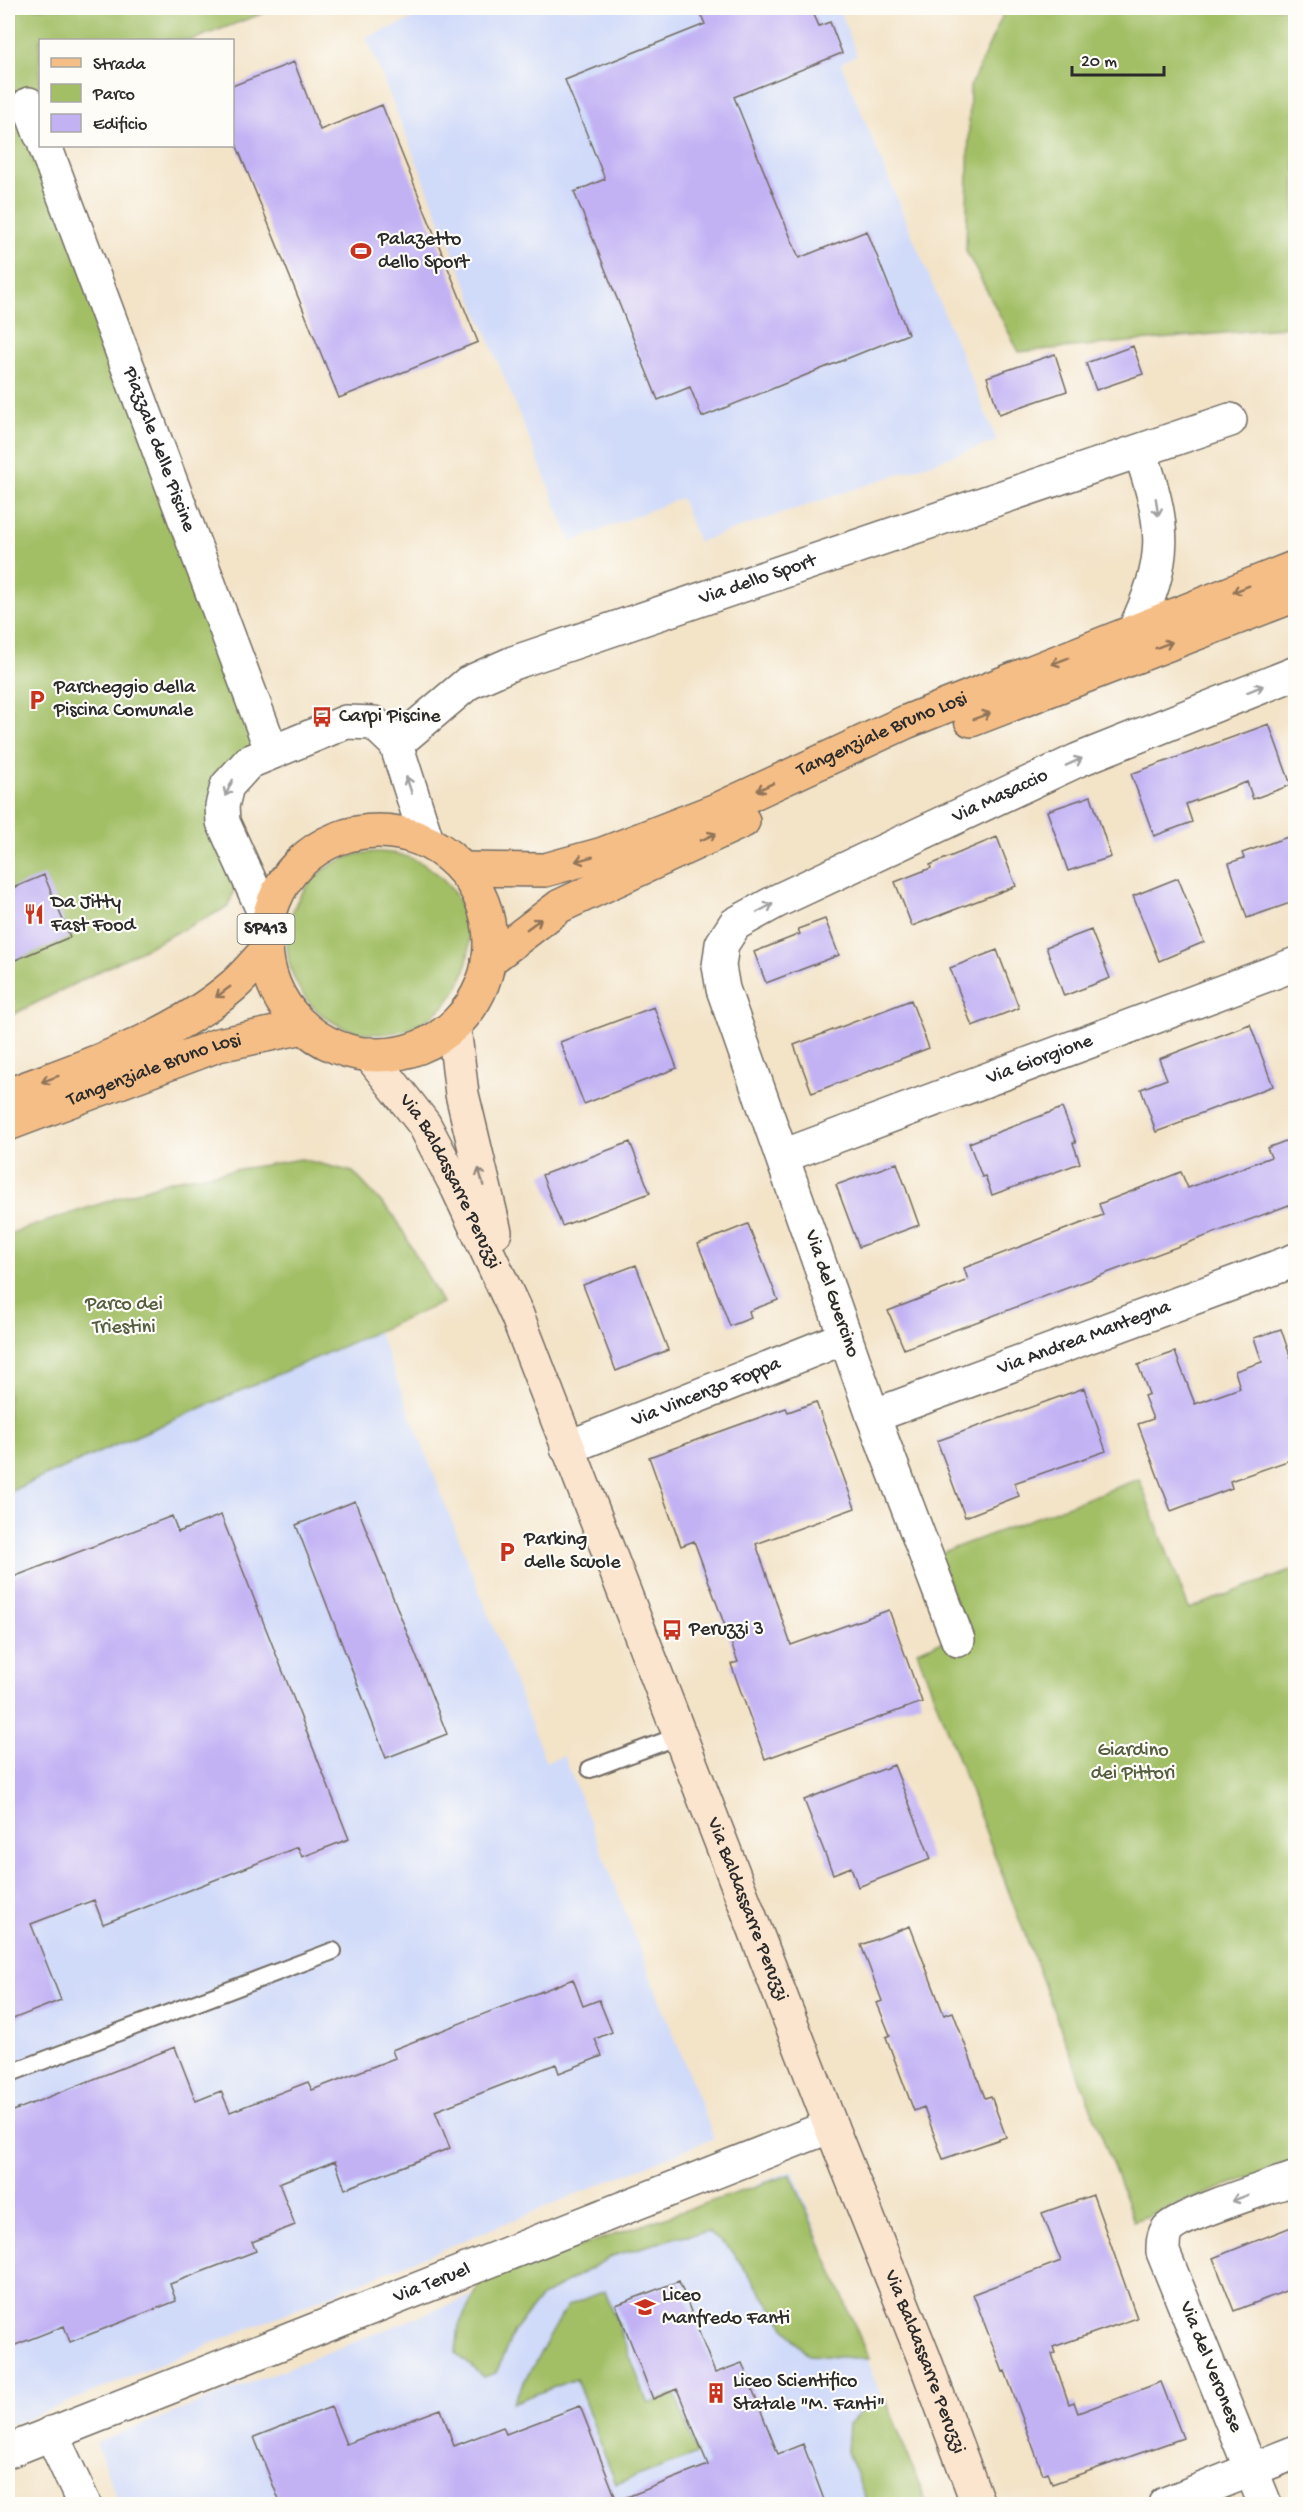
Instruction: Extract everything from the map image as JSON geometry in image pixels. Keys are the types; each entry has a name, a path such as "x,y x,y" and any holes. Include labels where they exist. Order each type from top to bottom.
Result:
{"main road":[{"name":"Tangenziale Bruno Losi","path":"462,869 545,870 603,854 719,809 906,722 1296,567"},
{"name":"Tangenziale Bruno Losi","path":"488,961 560,906 911,744 1296,595"},
{"name":"SP413","path":"359,831 393,831 427,841 455,861 477,889 489,922 488,961 476,999 454,1027 424,1046 390,1055 355,1053 312,1035 289,1012 273,984 265,952 267,919 277,891 297,863 326,842 359,831"},
{"name":"Tangenziale Bruno Losi","path":"8,1095 102,1060 166,1030 234,985 265,952"},
{"name":"Tangenziale Bruno Losi","path":"8,1124 218,1045 304,1027"}],"street":[{"path":"29,104 39,131"},
{"name":"Piazzale delle Piscine","path":"45,147 272,752"},
{"name":"Via dello Sport","path":"396,744 468,683 513,663 1230,420"},
{"path":"1133,633 1149,599 1158,569 1161,533 1155,496 1140,451"},
{"name":"Via Masaccio","path":"722,944 735,924 777,901 965,812 1078,760 1296,673"},
{"path":"267,919 223,822 222,806 227,786 249,762 345,722 374,723 396,744 427,841"},
{"name":"Via del Guercino","path":"722,944 719,966 723,988 873,1416 958,1640"},
{"name":"Via Giorgione","path":"783,1156 1296,964"},
{"name":"Via Baldassarre Peruzzi","path":"454,1027 462,1094 472,1142 517,1315"},
{"name":"Via Baldassarre Peruzzi","path":"369,1054 424,1124 458,1189 517,1315 831,2126 924,2358 978,2505"},
{"name":"Via Andrea Mantegna","path":"873,1416 1296,1260"},
{"name":"Via Vincenzo Foppa","path":"567,1448 846,1337"},
{"name":"Via Teruel","path":"25,2441 831,2126"},
{"name":"Via del Veronese","path":"1265,2505 1163,2252 1164,2239 1168,2229 1188,2217 1296,2178"},
{"path":"25,2441 84,2505"},
{"path":"1165,2505 1296,2452"}],"lane":[{"path":"590,1769 679,1736"},
{"path":"8,2074 333,1951"}],"shaded area":[{"path":"442,8 839,8 857,55 841,63 997,441 698,542 681,498 571,542 366,37"},
{"path":"378,1331 546,1762 564,1756 714,2138 8,2425 8,1492"},
{"name":"Liceo Manfredo Fanti","path":"793,2170 923,2504 119,2504 96,2443"}],"green space":[{"path":"8,8 277,8 195,39 39,39 39,147 56,147 259,746 213,791 243,866 228,907 8,1017"},
{"path":"1006,8 1295,8 1295,322 1279,328 1019,352 966,251 970,87"},
{"path":"378,852 396,853 413,859 429,867 443,878 454,892 462,908 468,925 468,961 462,978 454,994 443,1008 429,1019 413,1027 396,1033 378,1034 360,1033 343,1027 327,1019 313,1008 302,994 294,978 288,961 287,943 288,925 294,908 302,892 313,878 327,867 343,859 360,853"},
{"name":"Parco dei Triestini","path":"301,1159 353,1172 395,1217 442,1303 8,1492 8,1234 173,1180"},
{"name":"Giardino dei Pittori","path":"1139,1479 1189,1609 1295,1569 1295,2160 1134,2221 917,1651 967,1632 938,1554"},
{"path":"791,2174 869,2359 809,2355 796,2342 732,2251 708,2232 681,2236 612,2256 541,2297 514,2331 496,2373 483,2377 456,2353 459,2325 482,2280"},
{"path":"605,2291 648,2404 675,2394 697,2454 616,2484 576,2379 512,2403 567,2306"},
{"path":"886,2400 927,2504 868,2504 847,2452 849,2424 865,2408"}],"building":[{"path":"698,8 811,8 819,26 830,22 842,53 734,97 799,258 867,231 908,334 702,417 690,387 658,400 574,192 605,179 565,80 705,24"},
{"name":"Palazetto dello Sport","path":"294,62 320,130 382,105 478,342 339,398 234,139 234,85"},
{"path":"1133,346 1143,374 1096,390 1086,363"},
{"path":"1055,354 1067,391 999,414 987,377"},
{"path":"1269,724 1291,785 1253,799 1247,782 1186,804 1192,822 1154,836 1131,774"},
{"path":"1091,796 1111,857 1068,871 1047,811"},
{"path":"1296,834 1296,901 1247,918 1229,863 1244,858 1242,853"},
{"path":"997,837 1016,886 912,926 895,882"},
{"name":"Da Jitty Fast Food","path":"44,875 70,937 8,963 8,890"},
{"path":"1178,878 1204,942 1159,961 1133,896"},
{"path":"825,919 839,955 766,983 754,952 800,934 798,929"},
{"path":"1091,930 1110,978 1064,996 1046,947"},
{"path":"997,950 1019,1008 972,1026 950,968"},
{"path":"911,1000 929,1048 812,1093 794,1045"},
{"path":"654,1007 677,1068 584,1104 560,1042"},
{"path":"1250,1024 1273,1086 1156,1132 1141,1089 1167,1079 1159,1059"},
{"path":"1062,1108 1076,1143 1073,1143 1080,1163 992,1195 985,1176 982,1177 969,1143"},
{"path":"1296,1137 1296,1216 1289,1205 904,1349 888,1311 968,1280 964,1268 1103,1215 1099,1204 1181,1172 1188,1188 1271,1157 1267,1148"},
{"path":"630,1142 650,1193 562,1226 542,1175"},
{"path":"897,1163 919,1225 859,1247 836,1185"},
{"path":"748,1224 778,1300 749,1311 751,1318 730,1326 698,1244"},
{"path":"636,1265 668,1350 616,1371 583,1285"},
{"path":"1281,1329 1296,1373 1296,1458 1230,1481 1232,1488 1171,1511 1138,1424 1153,1419 1144,1396 1149,1394 1138,1365 1175,1352 1195,1404 1240,1388 1235,1371 1262,1362 1254,1338"},
{"path":"1084,1388 1106,1451 1014,1483 1019,1496 965,1517 937,1441"},
{"path":"816,1402 855,1508 756,1544 791,1645 889,1610 922,1702 765,1759 731,1664 738,1662 694,1541 681,1546 649,1457 786,1408 788,1412"},
{"path":"355,1501 447,1734 386,1758 296,1525"},
{"path":"221,1515 349,1839 302,1857 298,1847 103,1924 94,1900 31,1924 61,2000 8,2021 8,1579 172,1516 178,1532"},
{"path":"894,1765 931,1859 858,1887 851,1867 833,1874 804,1800"},
{"path":"910,1926 944,2015 953,2012 985,2098 991,2096 1006,2137 943,2159 924,2107 914,2111 886,2037 890,2035 877,2003 882,2001 861,1945"},
{"path":"573,1979 583,2006 599,2000 612,2032 595,2039 602,2056 559,2073 556,2064 435,2111 450,2148 345,2189 335,2161 279,2183 295,2225 252,2242 256,2251 170,2284 176,2301 70,2342 64,2326 8,2348 8,2113 175,2047 196,2101 221,2091 230,2112 308,2082 312,2090 395,2058 392,2050"},
{"path":"1093,2195 1137,2318 1053,2347 1055,2353 1052,2354 1069,2404 1074,2402 1078,2413 1161,2382 1183,2438 1052,2484 1048,2472 1043,2474 1005,2371 1003,2372 973,2294 1061,2261 1042,2213"},
{"path":"1296,2225 1296,2287 1234,2311 1213,2258"},
{"path":"679,2281 715,2373 742,2363 778,2454 803,2444 826,2505 281,2505 254,2437 331,2407 346,2444 441,2409 454,2446 503,2427 506,2434 580,2406 617,2501 708,2465 677,2389 653,2399 616,2305"}],"place":[{"name":"Palazetto dello Sport","path":"361,251"},
{"name":"Parcheggio della Piscina Comunale","path":"37,700"},
{"name":"Carpi Piscine","path":"322,717"},
{"name":"Da Jitty Fast Food","path":"34,914"},
{"name":"Parking delle Scuole","path":"507,1552"},
{"name":"Peruzzi 3","path":"672,1630"},
{"name":"Liceo Manfredo Fanti","path":"645,2307"},
{"name":"Liceo Scientifico Statale \"M. Fanti\"","path":"716,2393"}]}
